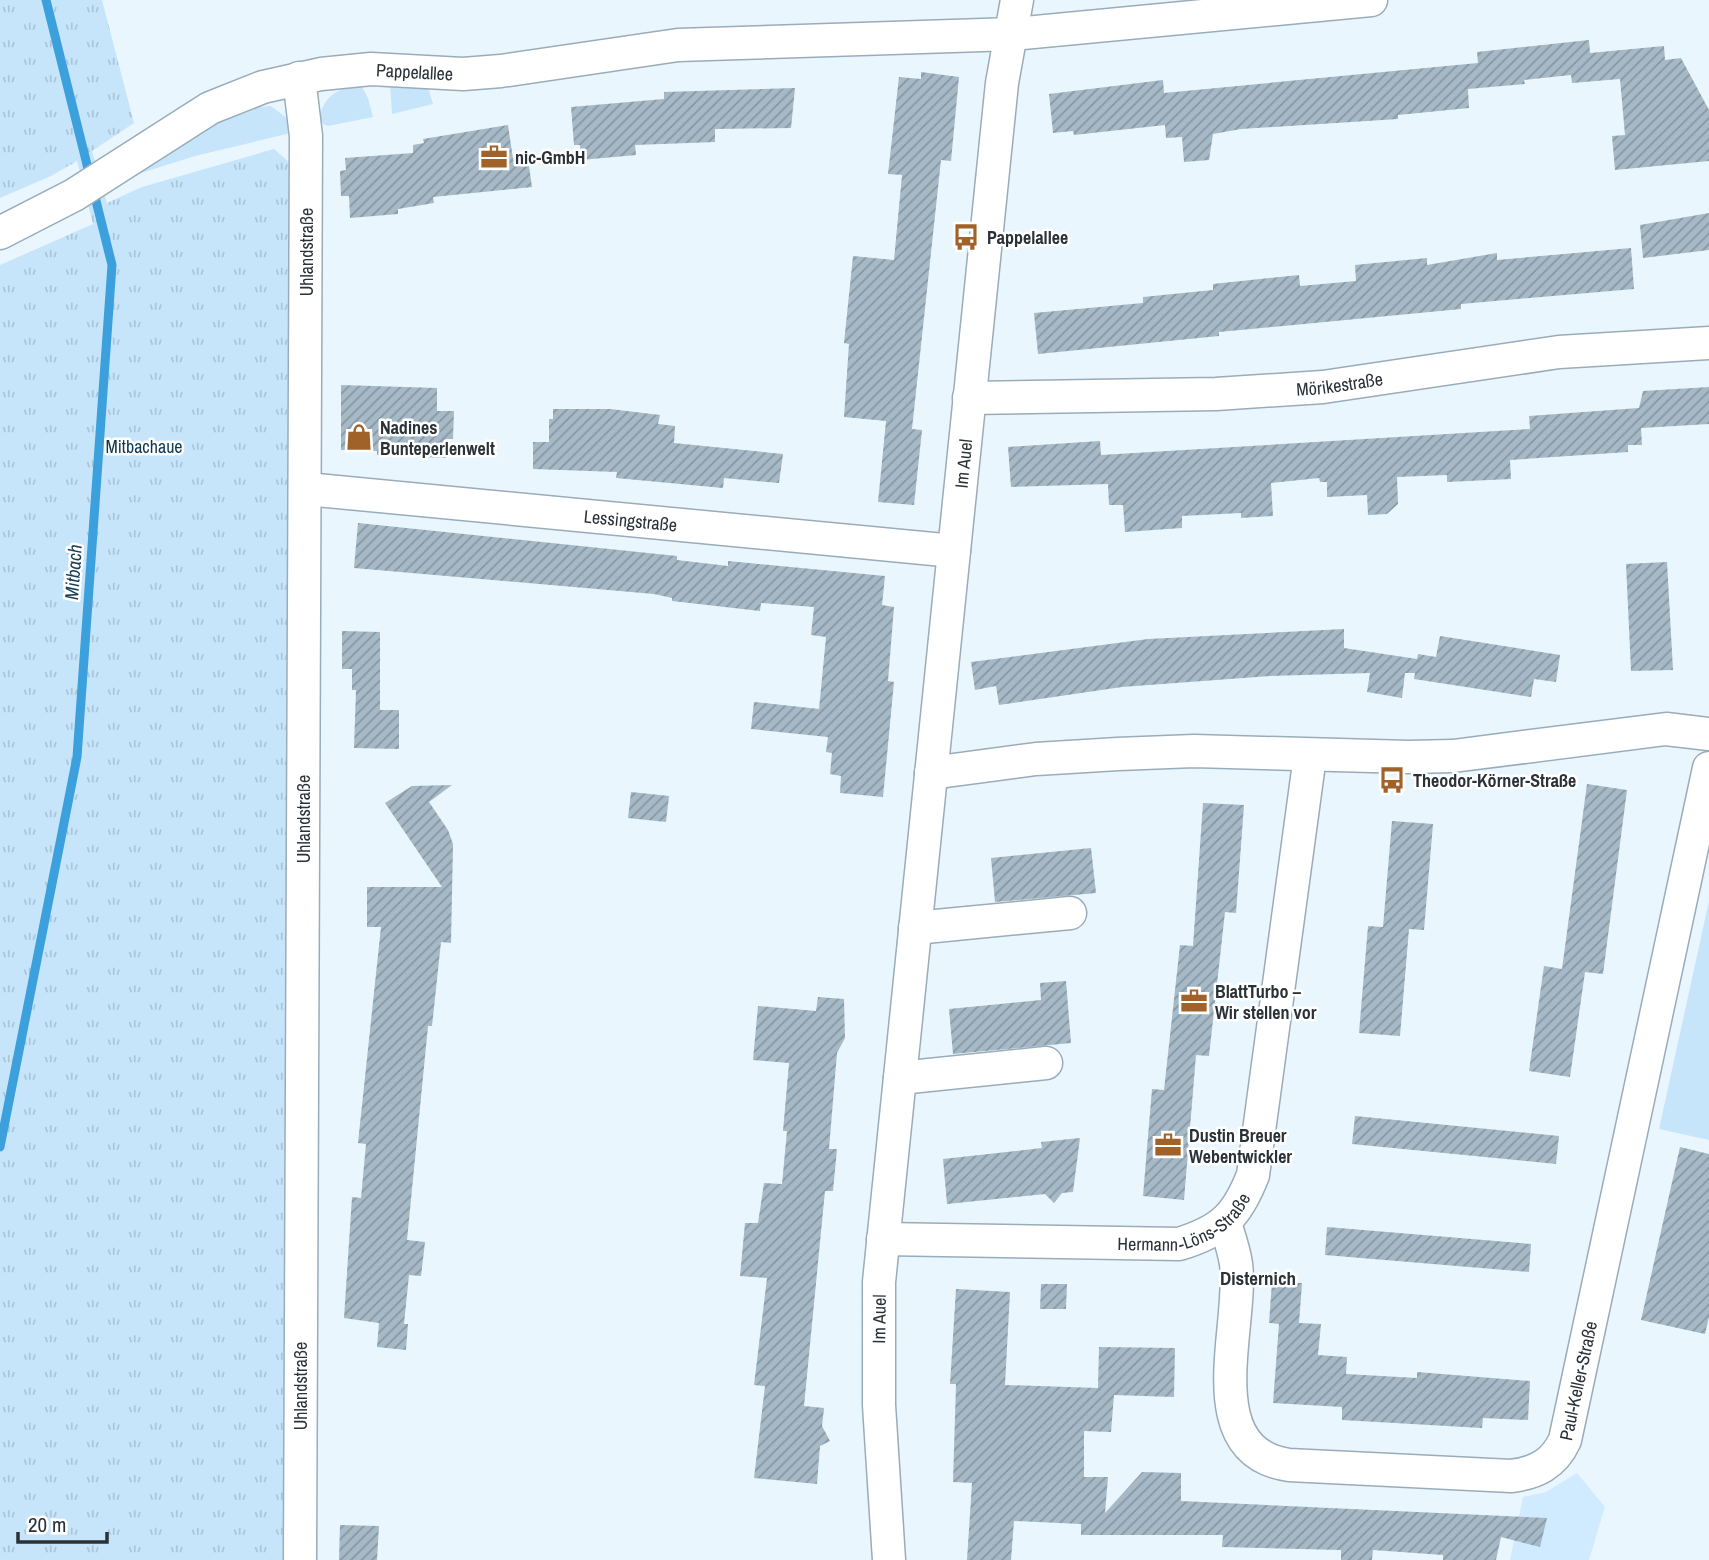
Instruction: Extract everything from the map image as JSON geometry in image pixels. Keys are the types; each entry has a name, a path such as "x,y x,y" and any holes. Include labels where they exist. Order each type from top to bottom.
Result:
{"street":[{"name":"Im Auel","path":"889,1560 878,1353 883,1240 1003,83 1017,0"},
{"name":"Pappelallee","path":"0,233 92,183 210,108 263,87 299,78 371,69 463,74 511,70 648,48 692,44 1013,34 1371,0"},
{"name":"Uhlandstraße","path":"299,78 306,136 300,1560"},
{"name":"Mörikestraße","path":"969,398 1216,394 1323,387 1559,352 1709,343"},
{"name":"Lessingstraße","path":"306,489 954,551"},
{"path":"931,773 1036,759 1118,754 1194,751 1310,756 1452,755 1666,729 1709,734"},
{"name":"Hermann-Löns-Straße","path":"883,1240 1159,1245 1195,1239 1225,1223 1243,1200 1253,1175 1310,756"},
{"name":"Paul-Keller-Straße","path":"1225,1223 1236,1265 1231,1410 1243,1436 1260,1454 1271,1461 1289,1465 1511,1476 1545,1467 1565,1440 1709,768"},
{"path":"915,928 1070,913"},
{"path":"900,1078 1046,1063"}],"shaded area":[{"path":"1577,1473 1605,1507 1589,1560 1510,1560 1523,1497 1546,1492"}],"green space":[{"name":"Mitbachaue","path":"0,0 102,0 134,123 92,151 107,203 142,187 274,149 290,163 283,1560 0,1560 0,265 93,224 77,161 51,176 0,198"},
{"path":"390,84 428,87 433,104 392,114"},
{"path":"361,85 373,117 328,126 319,122 323,106 332,95"},
{"path":"271,106 288,119 291,133 195,156 138,174 160,155 221,121"},
{"path":"1709,901 1709,1140 1659,1129"}],"building":[{"path":"1589,40 1590,53 1664,46 1665,60 1681,58 1709,110 1709,161 1615,170 1612,136 1625,135 1620,79 1572,83 1571,75 1524,80 1525,84 1468,89 1469,108 1398,115 1398,119 1241,129 1213,134 1209,160 1184,162 1182,137 1166,138 1165,125 1074,135 1073,131 1053,133 1049,94 1163,80 1164,93 1478,63 1477,52"},
{"path":"921,72 959,77 951,161 941,160 912,429 922,430 914,505 878,502 886,421 844,417 849,344 844,343 853,256 894,260 902,175 888,174 899,77 921,79"},
{"path":"795,88 791,128 715,129 715,142 635,145 636,155 581,160 580,145 574,145 571,107 664,99 664,92"},
{"path":"508,125 513,159 529,166 532,187 433,197 434,203 398,209 398,214 350,218 349,196 341,196 340,171 346,170 345,158 413,153 413,145 424,143 423,139"},
{"path":"1709,213 1709,250 1643,258 1640,225"},
{"path":"1631,248 1634,289 1461,304 1461,309 1219,332 1219,336 1038,354 1034,313 1143,303 1143,297 1213,290 1213,284 1299,275 1300,286 1356,281 1355,265 1427,258 1427,265 1497,253 1497,260"},
{"path":"341,385 437,388 437,411 454,411 453,439 446,439 446,458 377,455 377,451 341,450"},
{"path":"1709,387 1709,424 1641,428 1642,445 1628,445 1628,452 1510,460 1511,479 1447,482 1447,475 1397,477 1398,504 1387,514 1368,515 1367,495 1327,497 1327,482 1320,482 1319,478 1271,483 1273,516 1241,518 1241,513 1182,516 1182,528 1125,532 1123,505 1109,505 1108,484 1011,487 1008,447 1100,441 1101,455 1530,429 1529,416 1639,408 1643,391"},
{"path":"553,409 610,409 660,415 658,424 675,426 674,443 783,454 779,483 724,478 723,488 616,478 617,472 533,469 533,442 549,442 549,419 553,419"},
{"path":"358,523 677,556 677,560 728,566 728,561 885,576 882,605 894,607 888,681 894,682 883,797 840,793 841,776 830,774 832,753 826,752 828,737 751,729 754,702 819,709 826,637 811,635 814,607 761,603 760,611 672,601 672,598 654,594 354,568"},
{"path":"1667,562 1673,670 1631,671 1626,564"},
{"path":"1344,629 1344,648 1417,659 1418,654 1436,657 1440,636 1560,655 1556,682 1534,679 1531,697 1414,679 1415,673 1405,673 1402,698 1367,692 1370,673 1270,676 1122,687 999,705 996,686 975,690 971,662 1148,639"},
{"path":"342,631 380,632 380,710 399,710 399,749 354,748 356,690 352,690 352,669 342,669"},
{"path":"1587,784 1627,790 1603,974 1585,972 1570,1077 1529,1071 1544,966 1562,969"},
{"path":"452,785 429,802 448,830 453,844 451,943 441,942 432,1026 428,1026 407,1240 425,1242 421,1276 409,1275 404,1324 408,1324 406,1350 377,1347 379,1323 344,1318 352,1197 361,1198 366,1144 358,1143 381,927 367,927 367,887 442,887 385,803 412,786"},
{"path":"631,792 669,796 666,822 628,818"},
{"path":"1203,803 1244,805 1236,913 1225,912 1209,1056 1196,1055 1184,1200 1143,1196 1152,1089 1164,1090 1180,945 1193,946"},
{"path":"1392,821 1433,824 1424,930 1409,929 1400,1036 1359,1033 1368,926 1383,927"},
{"path":"1091,848 1096,893 995,902 991,858"},
{"path":"1066,981 1071,1043 953,1054 949,1009 1041,1000 1040,983"},
{"path":"818,997 844,999 845,1038 837,1053 829,1149 837,1149 833,1191 825,1191 804,1406 824,1408 822,1426 830,1441 820,1446 817,1484 754,1478 765,1386 754,1385 767,1278 740,1276 745,1223 758,1223 764,1183 782,1184 787,1131 783,1131 789,1063 753,1060 758,1006 816,1011"},
{"path":"1355,1116 1559,1136 1556,1164 1352,1144"},
{"path":"1080,1138 1073,1192 1062,1193 1054,1203 1045,1194 947,1204 943,1159 1042,1148 1041,1142"},
{"path":"1680,1147 1709,1154 1709,1317 1705,1334 1641,1320"},
{"path":"1327,1227 1531,1244 1529,1272 1325,1255"},
{"path":"1272,1282 1302,1283 1299,1323 1321,1324 1318,1355 1347,1357 1346,1374 1417,1378 1417,1372 1530,1381 1528,1420 1483,1418 1482,1428 1342,1420 1342,1407 1273,1403 1279,1324 1269,1323"},
{"path":"1041,1284 1067,1284 1066,1309 1040,1309"},
{"path":"956,1289 1010,1292 1005,1385 1098,1388 1099,1347 1175,1348 1174,1397 1114,1395 1111,1432 1084,1431 1084,1477 1108,1477 1105,1513 1142,1472 1181,1473 1181,1501 1547,1518 1540,1547 1501,1537 1496,1560 1443,1560 1443,1555 1373,1550 1372,1560 1341,1560 1341,1550 1222,1547 1223,1535 1081,1535 1081,1524 1014,1521 1011,1560 967,1560 972,1483 953,1482 956,1384 950,1384"},
{"path":"340,1525 379,1526 377,1560 339,1560"}],"waterway":[{"name":"Mitbach","path":"0,1147 77,757 112,265 46,0"}],"place":[{"name":"nic-GmbH","path":"494,157"},
{"name":"Pappelallee","path":"966,237"},
{"name":"Nadines Bunteperlenwelt","path":"359,437"},
{"name":"Theodor-Körner-Straße","path":"1392,780"},
{"name":"BlattTurbo – Wir stellen vor","path":"1194,1001"},
{"name":"Dustin Breuer Webentwickler","path":"1168,1145"}],"district":[{"name":"Disternich","path":"1258,1278"}]}
